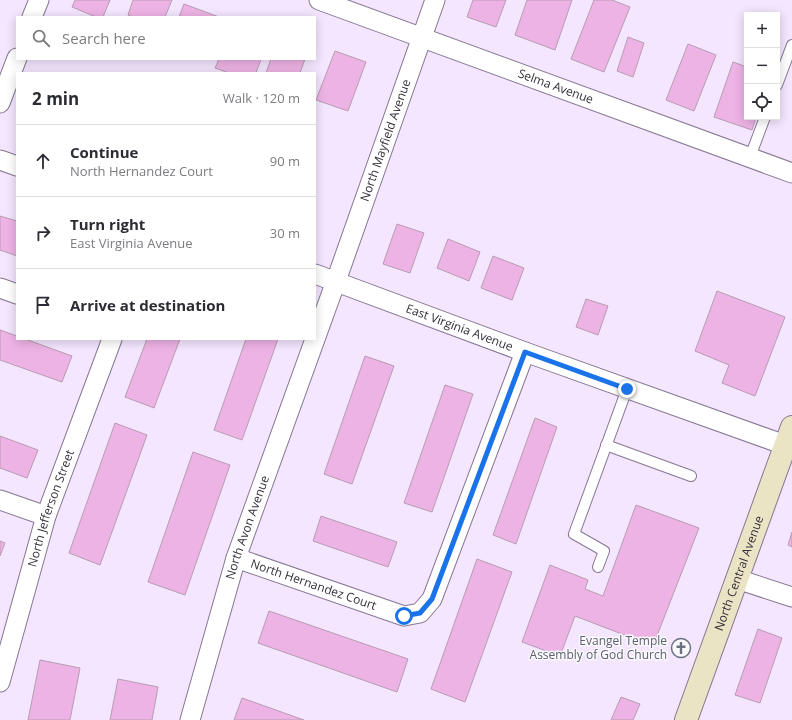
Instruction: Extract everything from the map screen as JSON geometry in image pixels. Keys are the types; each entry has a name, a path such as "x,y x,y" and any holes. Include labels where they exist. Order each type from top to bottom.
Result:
{"street":[{"path":"32,16 39,0"},
{"name":"Selma Avenue","path":"319,0 792,173"},
{"name":"North Mayfield Avenue","path":"336,282 435,0"},
{"path":"0,103 16,60"},
{"path":"0,160 16,166"},
{"name":"East Virginia Avenue","path":"316,274 627,389 789,436"},
{"name":"North Avon Avenue","path":"316,337 336,282"},
{"path":"0,288 16,294"},
{"name":"North Jefferson Street","path":"0,682 46,516 112,340"},
{"name":"North Avon Avenue","path":"190,720 236,558 315,340"},
{"name":"North Hernandez Court","path":"236,558 404,616 420,613 432,599 525,352"},
{"name":"North Central Avenue","path":"686,720 789,436"},
{"path":"0,500 46,516"},
{"path":"737,578 792,597"}],"lane":[{"path":"777,84 792,45"},
{"path":"750,157 764,120"},
{"path":"598,568 604,551 574,534 627,389"},
{"path":"606,445 691,476"}],"building":[{"path":"75,0 110,0 103,16 94,16 72,7"},
{"path":"133,0 172,0 165,16 128,15"},
{"path":"473,0 506,0 496,27 467,17"},
{"path":"527,0 572,0 555,50 515,35"},
{"path":"594,0 612,0 630,7 604,72 571,59"},
{"path":"184,4 216,16 179,16"},
{"path":"628,37 644,43 633,77 617,71"},
{"path":"688,44 716,55 694,111 666,100"},
{"path":"335,51 366,62 348,111 316,100"},
{"path":"219,60 261,60 256,72 226,72 215,68"},
{"path":"271,60 305,60 300,72 266,72"},
{"path":"733,62 744,66 744,120 755,120 752,130 714,117"},
{"path":"0,216 16,221 16,256 0,250"},
{"path":"397,224 424,233 410,273 383,264"},
{"path":"448,239 480,252 469,281 437,268"},
{"path":"493,256 524,268 512,300 481,288"},
{"path":"717,291 785,317 755,396 722,383 729,365 695,351"},
{"path":"586,299 608,306 598,335 576,327"},
{"path":"0,330 16,336 16,340 28,340 72,356 62,382 0,360"},
{"path":"147,340 180,340 154,408 125,397"},
{"path":"246,340 278,340 242,440 214,430"},
{"path":"365,356 394,366 352,484 324,474"},
{"path":"445,385 473,394 432,512 404,503"},
{"path":"535,418 557,427 516,544 493,535"},
{"path":"115,423 147,435 100,565 69,553"},
{"path":"0,436 38,450 27,478 0,468"},
{"path":"193,452 230,465 185,595 148,582"},
{"path":"636,505 699,528 653,646 575,616 560,656 522,642 550,565 588,580 585,589 603,596"},
{"path":"321,516 397,542 388,567 313,541"},
{"path":"792,532 792,547 788,545"},
{"path":"0,541 5,543 0,556"},
{"path":"477,559 512,572 465,702 431,689"},
{"path":"269,611 408,659 397,692 258,643"},
{"path":"758,629 782,638 760,703 735,695"},
{"path":"40,660 80,668 70,720 28,720"},
{"path":"118,679 158,687 152,720 110,720"},
{"path":"621,697 640,704 633,720 611,720"},
{"path":"242,698 304,720 234,720"}],"place":[{"name":"Evangel Temple Assembly of God Church","path":"681,648"}],"route":[{"path":"404,616 420,613 432,599 525,352 627,389"}]}
